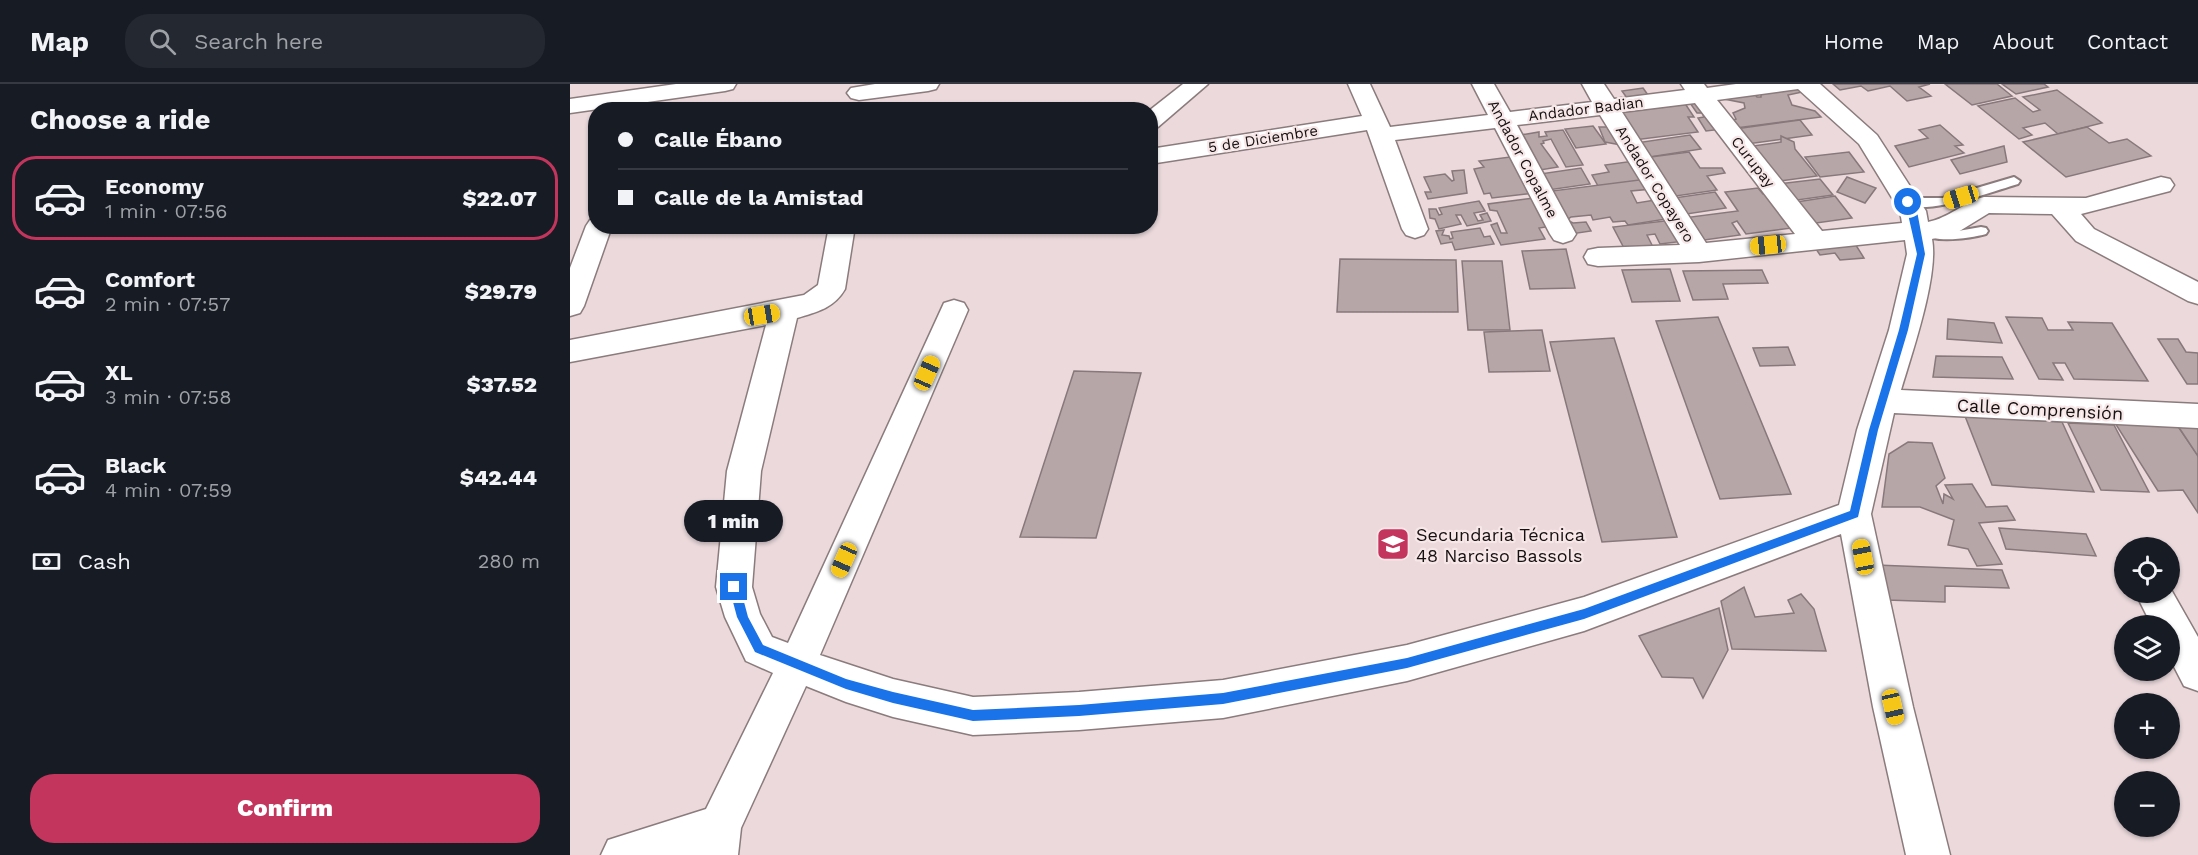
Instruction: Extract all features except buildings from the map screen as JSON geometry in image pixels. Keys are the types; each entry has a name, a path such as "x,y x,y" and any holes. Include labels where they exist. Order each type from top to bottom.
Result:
{"street":[{"path":"601,102 724,84"},
{"path":"859,96 928,84"},
{"path":"1158,116 1197,84"},
{"path":"1359,84 1378,128 1415,229"},
{"name":"Andador Copalme","path":"1483,84 1563,234"},
{"name":"Andador Copayero","path":"1593,84 1699,253"},
{"name":"Andador Badian","path":"1378,128 1502,120 1607,106 1696,89 1792,84"},
{"path":"1806,84 1868,140 1913,211 1921,254 1904,330 1873,430 1854,514 1893,707 1928,855"},
{"name":"Curupay","path":"1696,89 1814,240"},
{"path":"570,106 588,104"},
{"name":"5 de Diciembre","path":"1158,156 1378,128"},
{"path":"1598,257 1699,253 1814,240 1929,231 1949,226 1984,205 2086,206 2161,185"},
{"path":"2060,207 2085,235 2198,294"},
{"path":"570,306 596,234"},
{"path":"570,351 784,312 814,303 831,289 841,234"},
{"path":"623,855 718,840 954,310"},
{"path":"784,312 744,471 734,587 743,617 759,649 855,687 973,716 1079,711 1223,699 1407,663 1584,614 1854,514"},
{"name":"Calle Comprensión","path":"1883,401 2198,416"},
{"path":"2158,603 2198,673"}],"lane":[{"path":"1908,202 1943,202 2014,181"},
{"path":"1917,231 1958,235 1981,231"}],"place":[{"name":"Secundaria Técnica 48 Narciso Bassols","path":"1393,544"}],"route":[{"path":"734,587 743,617 759,649 846,684 893,698 973,716 1079,711 1223,699 1407,663 1584,614 1854,514 1873,430 1904,330 1921,254 1913,211 1908,202"}]}
